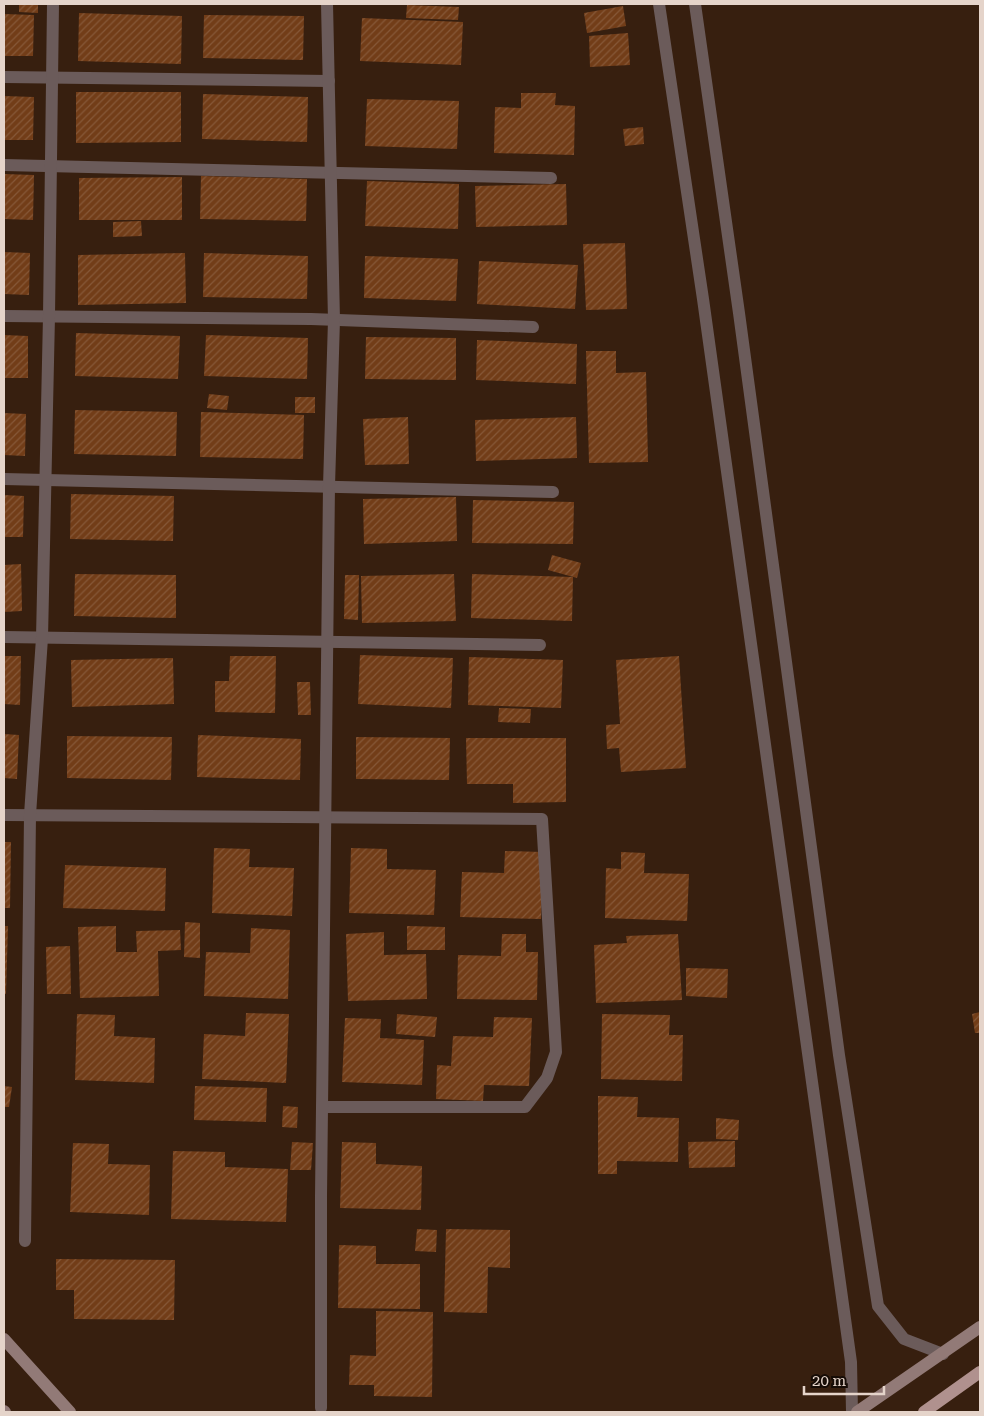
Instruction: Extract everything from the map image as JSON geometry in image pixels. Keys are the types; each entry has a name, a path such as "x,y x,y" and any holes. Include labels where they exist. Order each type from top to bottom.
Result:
{"main road":[{"path":"857,1412 980,1327"},
{"path":"4,1339 70,1412"},
{"path":"924,1412 980,1372"}],"street":[{"path":"25,1241 30,815 42,638 53,4"},
{"path":"321,1408 322,1106 329,486 334,320 327,4"},
{"path":"660,4 848,1334 851,1362 852,1412"},
{"path":"696,4 740,312 838,1054 878,1306 904,1339 943,1354"},
{"path":"4,77 329,81"},
{"path":"4,165 551,178"},
{"path":"4,316 334,320 533,327"},
{"path":"4,479 553,492"},
{"path":"4,637 540,645"},
{"path":"4,815 542,819 556,1052 547,1078 526,1106 322,1106"}],"building":[{"path":"19,4 38,4 38,13 19,12"},
{"path":"407,5 459,7 458,20 406,18"},
{"path":"623,6 626,26 587,33 584,13"},
{"path":"79,13 182,16 181,64 78,61"},
{"path":"4,14 34,15 33,56 4,56"},
{"path":"204,15 304,16 303,60 203,58"},
{"path":"362,18 463,22 461,65 360,61"},
{"path":"628,33 630,65 590,67 589,36"},
{"path":"76,92 181,92 181,142 76,143"},
{"path":"521,93 556,93 555,105 575,106 574,155 494,153 495,107 521,108"},
{"path":"203,94 308,97 307,142 202,139"},
{"path":"4,96 34,97 33,140 4,140"},
{"path":"367,99 459,101 457,149 365,146"},
{"path":"643,127 644,144 625,146 623,129"},
{"path":"4,174 34,175 33,220 4,219"},
{"path":"201,176 307,179 306,221 200,219"},
{"path":"182,177 182,220 79,220 79,178"},
{"path":"367,181 459,184 458,229 365,226"},
{"path":"566,184 567,225 476,227 475,186"},
{"path":"141,221 142,236 113,237 113,222"},
{"path":"625,243 627,309 586,310 583,244"},
{"path":"4,252 30,253 29,295 4,294"},
{"path":"185,253 186,303 78,305 78,255"},
{"path":"204,253 308,256 307,299 203,297"},
{"path":"365,256 458,259 456,301 364,298"},
{"path":"479,261 578,265 575,309 477,304"},
{"path":"76,333 180,336 178,379 75,376"},
{"path":"4,335 28,336 28,378 4,378"},
{"path":"206,335 308,338 307,379 204,376"},
{"path":"366,337 456,338 456,380 365,379"},
{"path":"477,340 577,344 576,384 476,380"},
{"path":"586,351 616,351 616,373 646,372 648,462 589,463"},
{"path":"209,394 229,396 227,410 207,408"},
{"path":"295,397 315,397 315,413 295,413"},
{"path":"75,410 177,412 176,456 74,454"},
{"path":"201,412 304,415 303,459 200,457"},
{"path":"4,413 26,414 25,456 4,455"},
{"path":"408,417 409,464 365,465 363,419"},
{"path":"576,417 577,458 476,461 475,420"},
{"path":"71,494 174,496 173,541 70,539"},
{"path":"4,495 24,496 23,537 4,537"},
{"path":"456,497 457,541 364,544 363,499"},
{"path":"473,500 574,502 573,544 472,543"},
{"path":"552,555 581,563 577,578 548,570"},
{"path":"21,564 22,611 4,612 4,565"},
{"path":"75,574 176,575 176,618 74,616"},
{"path":"454,574 456,621 362,623 361,576"},
{"path":"472,574 573,577 572,621 471,618"},
{"path":"345,575 359,575 358,620 344,619"},
{"path":"360,655 453,658 451,708 358,704"},
{"path":"4,656 21,656 20,705 4,704"},
{"path":"230,656 276,656 275,713 215,712 215,681 229,681"},
{"path":"679,656 686,768 621,772 619,748 607,749 606,725 620,724 616,660"},
{"path":"469,657 563,660 561,708 468,705"},
{"path":"173,658 174,704 72,707 71,660"},
{"path":"297,682 310,682 311,715 298,715"},
{"path":"499,708 531,709 530,723 498,722"},
{"path":"4,734 19,735 17,779 4,778"},
{"path":"198,735 301,739 300,780 197,777"},
{"path":"67,736 172,737 171,780 67,778"},
{"path":"356,737 450,738 449,780 356,779"},
{"path":"466,738 566,738 566,802 513,803 513,784 467,784"},
{"path":"4,842 11,842 10,908 4,908"},
{"path":"214,848 250,849 249,867 294,868 292,916 212,913"},
{"path":"351,848 387,849 387,869 436,870 434,915 349,913"},
{"path":"505,851 543,852 541,919 460,917 462,872 504,873"},
{"path":"621,852 645,853 644,873 689,874 687,921 605,918 606,868 621,869"},
{"path":"65,865 166,868 165,911 63,908"},
{"path":"185,922 200,923 200,958 184,957"},
{"path":"4,926 8,926 6,994 4,994"},
{"path":"116,926 116,952 137,952 136,931 180,930 181,950 158,951 159,996 80,998 78,927"},
{"path":"407,926 445,927 445,950 407,950"},
{"path":"251,928 290,930 288,999 204,996 206,952 250,953"},
{"path":"384,932 384,955 426,954 427,999 348,1001 346,934"},
{"path":"502,934 526,934 526,952 538,952 537,1000 457,999 458,955 501,956"},
{"path":"678,934 682,1000 596,1003 594,945 627,943 626,936"},
{"path":"70,946 71,994 47,994 46,947"},
{"path":"686,968 728,969 727,998 686,996"},
{"path":"980,1012 980,1033 975,1033 972,1014"},
{"path":"246,1013 289,1014 286,1083 202,1079 204,1034 245,1036"},
{"path":"77,1014 115,1015 114,1036 155,1038 154,1083 75,1080"},
{"path":"397,1014 437,1017 435,1037 396,1034"},
{"path":"602,1014 670,1015 669,1035 683,1035 682,1081 601,1079"},
{"path":"494,1017 532,1018 529,1086 484,1085 483,1101 436,1099 437,1065 451,1066 453,1036 493,1037"},
{"path":"345,1018 381,1019 380,1038 424,1040 422,1085 342,1082"},
{"path":"4,1086 12,1087 9,1107 4,1107"},
{"path":"195,1086 267,1088 266,1122 194,1120"},
{"path":"598,1096 638,1097 637,1117 679,1118 678,1162 617,1161 617,1174 598,1174"},
{"path":"283,1106 298,1107 297,1128 282,1127"},
{"path":"716,1118 739,1120 738,1140 716,1139"},
{"path":"735,1141 735,1167 689,1168 688,1142"},
{"path":"292,1142 313,1143 311,1170 290,1170"},
{"path":"342,1142 376,1143 376,1164 422,1166 421,1210 340,1208"},
{"path":"73,1143 109,1144 108,1164 150,1165 149,1215 70,1212"},
{"path":"173,1151 225,1152 225,1167 288,1169 286,1222 171,1219"},
{"path":"417,1229 437,1230 436,1252 415,1251"},
{"path":"446,1229 510,1230 510,1268 488,1267 487,1313 444,1312"},
{"path":"339,1245 376,1246 376,1264 420,1264 420,1309 338,1308"},
{"path":"56,1259 175,1260 174,1320 74,1319 74,1290 56,1290"},
{"path":"376,1311 433,1312 432,1397 374,1396 374,1385 349,1385 350,1355 376,1356"}]}
